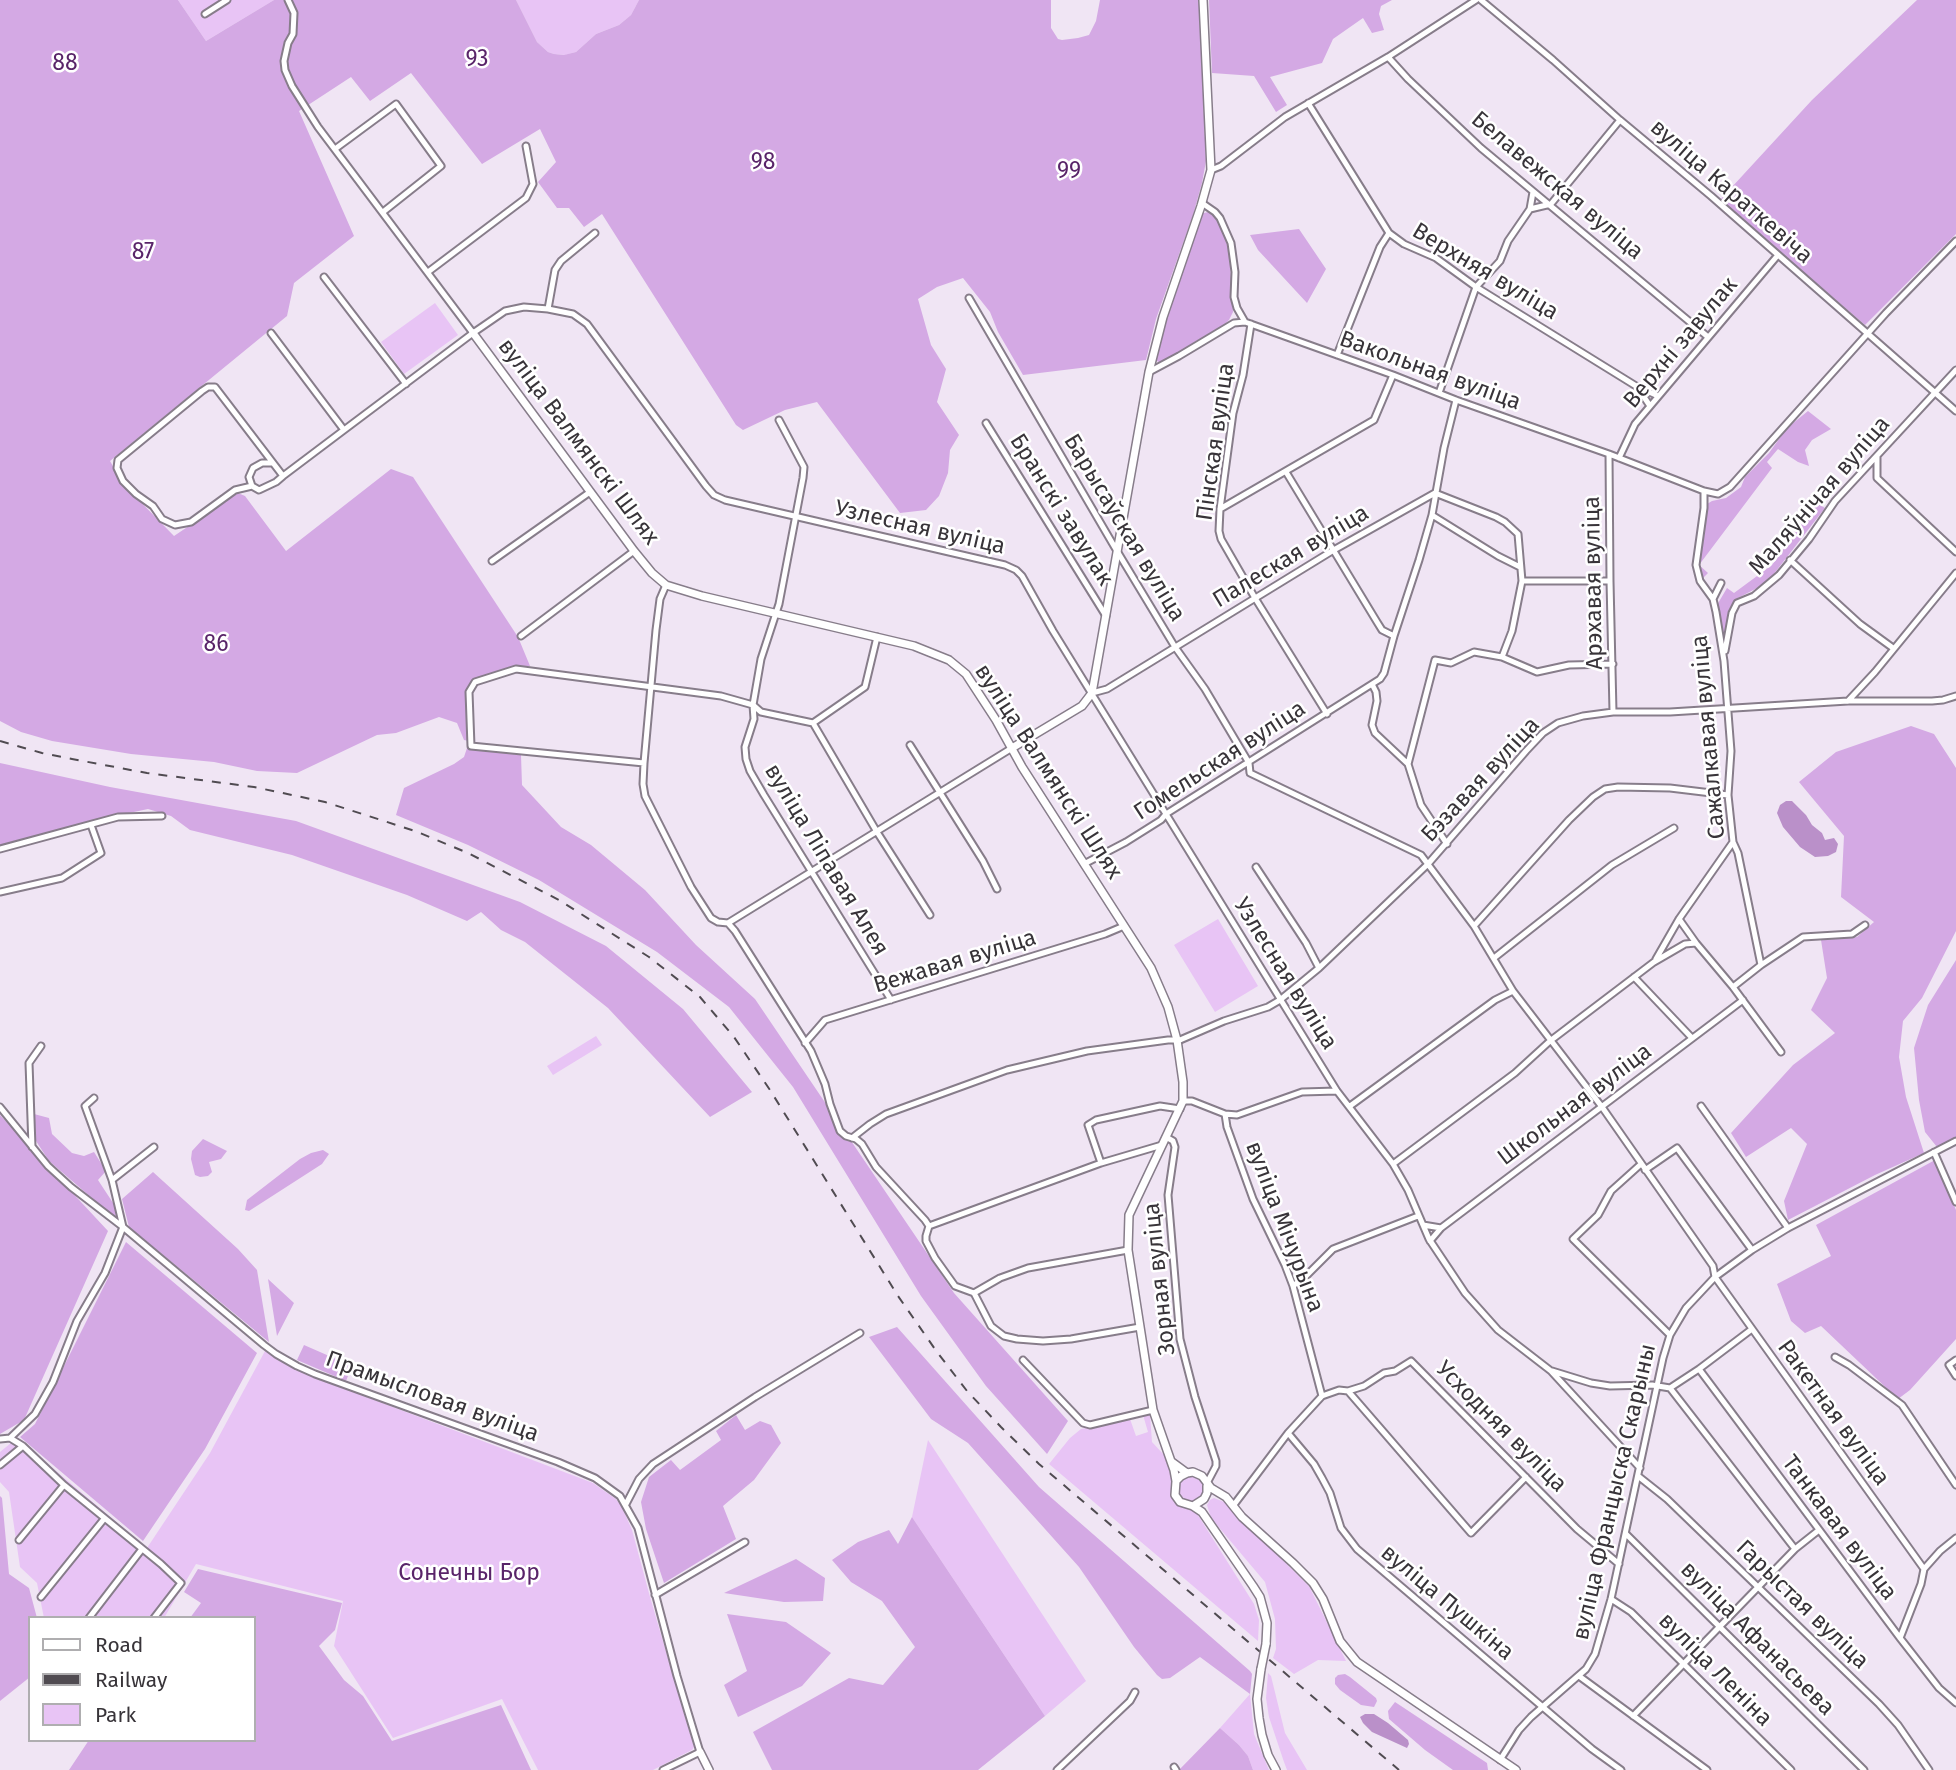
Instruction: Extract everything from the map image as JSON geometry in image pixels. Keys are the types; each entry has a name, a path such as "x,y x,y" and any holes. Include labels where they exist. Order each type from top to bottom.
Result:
{"main road":[{"path":"1012,748 1082,706 1092,693 1149,372 1163,317 1211,170 1203,0"},
{"name":"вуліца Валмянскі Шлях","path":"472,333 634,551 666,585 926,650 949,660 966,674 1151,968 1163,995 1177,1040 1183,1082 1181,1105 1129,1215 1128,1250 1153,1410 1176,1481"},
{"path":"1171,1461 1187,1473"},
{"path":"1276,1770 1262,1735 1257,1699 1267,1623 1260,1597 1202,1512 1177,1499 1174,1490 1176,1481 1187,1473 1199,1474 1217,1493 1226,1497 1242,1517 1313,1583 1323,1599 1340,1641 1357,1662 1516,1770"},
{"path":"1202,1512 1207,1484"},
{"path":"1193,1506 1217,1493"},
{"path":"700,1752 709,1770"}],"street":[{"path":"205,15 227,0"},
{"name":"вуліца Валмянскі Шлях","path":"288,0 294,13 293,34 285,54 285,70 298,97 472,333"},
{"path":"1211,170 1285,117 1479,0"},
{"name":"вуліца Караткевіча","path":"1479,0 1711,196 1956,411"},
{"name":"Белавежская вуліца","path":"1388,57 1480,148 1551,204 1708,337"},
{"name":"Верхняя вуліца","path":"1308,103 1389,233 1404,244 1436,258 1476,287 1636,386 1658,396"},
{"path":"335,149 396,104 441,166 383,212"},
{"path":"1530,209 1551,204 1620,120"},
{"path":"428,272 526,198 533,184 526,146"},
{"path":"1439,393 1476,287 1500,261 1508,241 1530,209 1533,192"},
{"path":"1202,203 1220,218 1231,243 1235,272 1234,297 1237,308 1248,323"},
{"path":"548,309 555,271 561,261 595,233"},
{"path":"1337,355 1380,247 1389,233"},
{"path":"1704,508 1707,502 1730,487 1932,263 1956,240"},
{"name":"Верхні завулак","path":"1619,458 1635,424 1778,255"},
{"path":"324,277 406,384"},
{"name":"Барысаўская вуліца","path":"969,298 1175,647 1205,690 1249,763 1250,773"},
{"name":"Узлесная вуліца","path":"283,476 505,311 528,307 548,309 573,314 587,324 714,495 724,500 1005,565 1016,570 1337,1091 1393,1164 1408,1190 1430,1241 1465,1293 1498,1330 1551,1371"},
{"path":"1149,372 1234,323 1248,323"},
{"name":"Вакольная вуліца","path":"1248,323 1704,491"},
{"name":"Пінская вуліца","path":"1248,323 1243,375 1233,413 1218,525 1221,539 1255,598 1327,714"},
{"path":"271,333 344,430"},
{"name":"Маляўнічая вуліца","path":"1723,657 1737,603 1754,596 1779,575 1809,539 1835,501 1956,370"},
{"path":"1220,509 1374,420 1393,375"},
{"path":"1636,386 1650,406"},
{"path":"252,486 235,490 191,522 175,525 162,519 153,506 123,481 117,468 118,460 202,391 215,387 283,476 263,489 255,489 249,477 253,468 262,463 271,463"},
{"path":"1447,844 1421,805 1408,764 1375,733 1372,725 1377,701 1373,686 1384,673 1419,560 1432,515 1456,400"},
{"name":"вуліца Ліпавая Алея","path":"779,420 804,467 779,604 761,659 753,705 754,719 745,747 747,765 891,1000"},
{"name":"Бранскі завулак","path":"986,423 1106,616"},
{"name":"Арэхавая вуліца","path":"1609,454 1613,712"},
{"path":"1877,456 1877,478"},
{"path":"1286,472 1382,630 1394,636"},
{"path":"1859,476 1877,478 1956,552"},
{"path":"1704,491 1718,494"},
{"name":"Сажалкавая вуліца","path":"1704,491 1696,565 1700,581 1713,599 1723,657 1731,751 1728,795 1733,842 1738,853 1761,965"},
{"path":"492,561 590,492"},
{"path":"1435,493 1505,522 1518,534 1522,581 1512,631 1502,657"},
{"name":"Палеская вуліца","path":"1092,693 1107,689 1332,551 1435,493"},
{"path":"1432,515 1520,567"},
{"path":"521,636 634,551"},
{"path":"1790,560 1860,624 1892,648"},
{"path":"1848,701 1956,573"},
{"path":"1522,581 1610,581"},
{"path":"1713,599 1721,583"},
{"path":"666,585 660,599 643,784 645,796 691,887 711,918 718,922 728,923 1012,748"},
{"path":"644,763 471,746 469,692 475,682 516,669 721,696 753,705 761,712 813,723 865,687 877,637"},
{"path":"1408,764 1435,660 1451,663 1474,652 1502,657 1538,672 1569,665 1613,664"},
{"name":"Гомельская вуліца","path":"1084,864 1126,842 1166,814 1373,686"},
{"name":"Бэзавая вуліца","path":"852,1138 886,1114 1007,1070 1087,1051 1177,1040 1268,1007 1280,1000 1319,968 1428,863 1543,733 1558,723 1613,712 1670,712 1848,701 1937,701 1956,696"},
{"path":"813,723 930,915"},
{"path":"910,745 984,861 998,889"},
{"path":"1239,768 1421,855 1428,863"},
{"path":"1474,926 1569,820 1605,789 1670,788 1728,795"},
{"path":"0,849 118,817 162,816"},
{"path":"0,892 62,878 101,853 91,825"},
{"path":"1494,958 1612,865 1674,828"},
{"path":"1654,962 1679,919 1733,842"},
{"name":"Ракетная вуліца","path":"1428,863 1474,926 1513,991 1602,1107 1713,1266 1715,1277 1924,1569"},
{"path":"1256,867 1306,943 1319,968"},
{"path":"1679,919 1781,1052"},
{"path":"728,923 744,943 805,1043 825,1084 837,1125 843,1134 862,1144 874,1164 929,1226"},
{"path":"1733,987 1803,937 1852,934 1865,925"},
{"name":"Вежавая вуліца","path":"805,1043 825,1020 1124,926"},
{"path":"1393,1164 1515,1073 1550,1041 1654,962 1685,944 1696,943"},
{"path":"1634,977 1692,1038"},
{"path":"1350,1106 1495,1000 1513,991"},
{"name":"Школьная вуліца","path":"1430,1241 1441,1227 1743,1000"},
{"path":"32,1147 29,1063 41,1046"},
{"path":"1101,1163 1088,1125 1096,1119 1192,1101 1225,1114 1237,1115 1302,1092 1337,1091"},
{"path":"10,1438 35,1414 53,1382 77,1321 105,1273 123,1227 112,1180 85,1106 94,1098"},
{"path":"1701,1106 1787,1228"},
{"name":"Прамысловая вуліца","path":"0,1107 48,1166 71,1187 264,1345 297,1366 558,1462 595,1478 610,1488 626,1505 638,1528 700,1752"},
{"name":"вуліца Мічурына","path":"1225,1114 1227,1127 1253,1199 1293,1286 1322,1396"},
{"path":"929,1226 1164,1141"},
{"name":"Зорная вуліца","path":"1164,1141 1173,1141 1175,1147 1168,1195 1177,1321 1192,1384 1216,1461 1213,1471"},
{"name":"вуліца Францыска Скарыны","path":"1500,1760 1520,1730 1542,1706 1586,1669 1595,1654 1611,1599 1670,1335 1686,1308 1715,1277 1787,1228 1956,1141"},
{"path":"112,1180 154,1147"},
{"path":"1670,1335 1573,1239 1598,1215 1611,1191 1643,1167 1677,1148 1752,1250"},
{"path":"1934,1152 1956,1202"},
{"path":"1293,1286 1333,1249 1418,1216"},
{"path":"1423,1225 1441,1227"},
{"path":"929,1226 926,1241 935,1258 955,1286 974,1293 1000,1278 1028,1268 1128,1250"},
{"name":"Зорная вуліца","path":"974,1293 991,1326 1004,1336 1017,1339 1071,1339 1140,1327"},
{"path":"1670,1388 1752,1329"},
{"path":"626,1505 639,1479 653,1464 755,1397 860,1334"},
{"path":"1835,1357 1902,1405 1956,1485"},
{"path":"1023,1360 1083,1423 1090,1425 1153,1410"},
{"path":"1956,1360 1949,1365 1956,1376"},
{"name":"Усходняя вуліца","path":"1348,1391 1364,1386 1411,1361 1577,1529 1619,1564"},
{"name":"Танкавая вуліца","path":"1699,1369 1900,1638 1939,1688 1956,1703"},
{"path":"1551,1371 1610,1386 1657,1385 1670,1388 1795,1549"},
{"name":"Гарыстая вуліца","path":"1551,1371 1639,1472 1879,1704 1898,1725 1929,1770"},
{"path":"1233,1506 1288,1433 1322,1396 1339,1390 1348,1391 1471,1533 1526,1477"},
{"name":"вуліца Пушкіна","path":"1288,1433 1314,1464 1330,1493 1341,1528 1352,1544 1592,1749 1621,1770"},
{"path":"0,1439 10,1438 23,1446 64,1485 181,1583 155,1616"},
{"path":"0,1465 23,1446"},
{"path":"1199,1474 1213,1471"},
{"path":"1207,1484 1213,1471"},
{"path":"19,1540 64,1485"},
{"path":"41,1597 104,1519"},
{"path":"1633,1716 1795,1549 1819,1530"},
{"name":"вуліца Афанасьева","path":"1626,1534 1864,1770"},
{"path":"1900,1638 1924,1569 1956,1538"},
{"path":"655,1595 745,1542"},
{"path":"91,1616 142,1549"},
{"name":"вуліца Леніна","path":"1611,1599 1631,1612 1791,1770"},
{"path":"1579,1676 1707,1770"},
{"path":"1057,1770 1130,1701 1135,1692"},
{"path":"663,1770 700,1752"}],"green space":[{"path":"0,0 178,0 206,41 274,0 516,0 537,42 548,52 564,55 576,52 596,34 619,25 631,15 639,0 1051,0 1051,28 1058,39 1062,40 1089,35 1096,21 1100,0 1199,0 1206,161 1193,215 1156,319 1146,360 1023,375 998,332 990,312 963,278 937,287 918,299 931,345 946,369 937,402 959,435 950,450 948,473 939,496 926,510 900,513 817,402 785,410 743,430 736,425 602,214 584,227 569,208 557,208 538,182 556,162 540,129 482,164 411,73 370,101 351,77 299,111 354,236 294,283 287,316 110,461 123,484 174,536 238,493 245,496 286,551 391,469 413,477 518,637 530,666 515,667 474,679 467,691 469,741 464,740 457,723 439,717 396,733 377,735 297,773 257,771 214,762 131,754 52,741 21,732 0,721"},
{"path":"178,0 274,0 206,41"},
{"path":"516,0 639,0 631,15 619,25 596,34 576,52 565,55 548,52 537,42"},
{"path":"1209,0 1392,0 1381,6 1379,14 1384,30 1372,33 1363,18 1333,39 1322,63 1270,77 1287,105 1276,112 1254,76 1212,73"},
{"path":"1917,0 1956,0 1956,234 1865,325 1720,200 1812,100"},
{"path":"1214,213 1229,246 1233,312 1222,327 1159,362 1157,351 1171,301 1200,214"},
{"path":"1299,229 1326,269 1307,303 1258,250 1250,235"},
{"path":"435,303 458,335 404,374 381,342"},
{"path":"1808,411 1831,429 1812,440 1805,450 1809,466 1778,449 1767,462 1772,468 1699,565 1708,573 1703,578 1698,566 1707,504 1726,498 1741,487 1745,477 1769,453 1787,428"},
{"path":"1817,503 1825,508 1773,575 1761,586 1738,598 1730,608 1724,638 1717,605 1727,588 1734,593 1772,565"},
{"path":"1911,726 1934,734 1956,768 1956,931 1922,998 1903,1021 1899,1057 1906,1097 1924,1153 1788,1220 1784,1201 1807,1144 1791,1128 1746,1157 1731,1133 1793,1065 1835,1033 1811,1010 1827,978 1821,940 1857,937 1874,922 1841,897 1844,836 1799,782 1836,752"},
{"path":"467,748 521,755 522,785 561,827 591,845 645,890 696,945 755,999 954,1293 1068,1421 1047,1454 986,1386 921,1296 793,1087 729,1007 657,952 539,880 468,845 396,815 404,788 454,764 464,757"},
{"path":"0,763 110,787 296,821 520,902 606,946 683,1009 752,1092 710,1117 608,1008 525,942 501,930 481,912 467,921 407,895 292,855 190,830 171,816 148,809 0,845"},
{"path":"1218,919 1258,986 1215,1012 1174,945"},
{"path":"1956,960 1956,1137 1937,1147 1925,1132 1914,1048 1928,1005"},
{"path":"596,1036 602,1045 553,1075 547,1066"},
{"path":"34,1114 49,1118 52,1134 72,1153 84,1156 94,1152 106,1171 98,1180 117,1209 115,1218 49,1161 36,1141"},
{"path":"0,1115 108,1231 24,1420 0,1434"},
{"path":"203,1139 227,1151 221,1159 209,1162 212,1172 208,1176 200,1177 195,1175 191,1159 192,1151"},
{"path":"323,1150 329,1154 322,1164 249,1211 245,1210 247,1200 300,1159"},
{"path":"1935,1160 1956,1210 1956,1339 1910,1390 1898,1399 1821,1326 1805,1333 1791,1321 1777,1284 1831,1256 1816,1225"},
{"path":"153,1172 238,1249 257,1270 269,1342 129,1227 122,1199"},
{"path":"126,1242 257,1353 205,1449 143,1541 20,1437 35,1424"},
{"path":"268,1279 294,1303 277,1336"},
{"path":"897,1327 1039,1487 1250,1671 1250,1694 1200,1657 1170,1678 1162,1679 1157,1675 1134,1647 1079,1567 968,1443 931,1419 869,1337"},
{"path":"304,1345 352,1366 346,1381 297,1360"},
{"name":"Сонечны Бор","path":"265,1351 314,1377 593,1483 616,1499 632,1530 694,1747 653,1770 538,1770 502,1699 393,1738 334,1646 343,1601 196,1564 165,1616 44,1616 37,1583 20,1567 9,1492 0,1482 0,1452 17,1438 147,1548 210,1453"},
{"path":"736,1415 745,1430 760,1421 771,1425 781,1443 754,1480 723,1506 736,1539 664,1583 646,1529 641,1502 649,1477 671,1460 680,1470 721,1440 716,1431"},
{"path":"1143,1415 1150,1415 1152,1442 1165,1456 1173,1476 1173,1499 1181,1507 1196,1512 1254,1604 1259,1620 1258,1641 1049,1464 1081,1429 1130,1419 1136,1436 1148,1432"},
{"path":"928,1440 1086,1681 1045,1716 912,1517"},
{"path":"1191,1476 1200,1480 1204,1489 1200,1498 1191,1502 1182,1498 1178,1489 1182,1480"},
{"path":"0,1496 9,1574 29,1588 36,1616 28,1616 28,1679 0,1701"},
{"path":"1214,1498 1224,1502 1309,1586 1346,1661 1318,1660 1294,1674 1273,1658 1276,1649 1275,1619 1265,1582 1211,1518 1207,1505"},
{"path":"912,1517 1045,1716 978,1770 772,1770 753,1732 849,1678 883,1685 915,1647 882,1601 851,1582 832,1560 858,1542 889,1530 898,1544"},
{"path":"796,1559 825,1578 823,1601 784,1602 724,1593"},
{"path":"198,1569 342,1603 335,1630 319,1646 344,1680 363,1696 392,1741 501,1705 531,1770 69,1770 88,1742 256,1742 256,1616 191,1616 201,1603 184,1592"},
{"path":"727,1614 786,1622 831,1653 802,1686 738,1717 724,1685 747,1671"},
{"path":"1268,1673 1285,1733 1307,1770 1287,1770 1269,1717 1266,1698"},
{"path":"1345,1674 1376,1698 1374,1707 1361,1705 1340,1690 1335,1684 1335,1678"},
{"path":"1250,1694 1254,1734 1269,1770 1253,1770 1248,1756 1220,1728"},
{"path":"1395,1702 1487,1763 1488,1770 1453,1770 1425,1750 1389,1719 1388,1711"},
{"path":"1220,1728 1248,1756 1253,1770 1179,1770"}],"shaded area":[{"path":"1792,801 1806,815 1825,840 1834,838 1838,844 1836,852 1815,857 1800,847 1783,827 1777,813 1780,805"},
{"path":"1374,1714 1388,1723 1408,1740 1407,1748 1372,1732 1360,1717"}],"railway":[{"path":"0,741 72,759 147,773 254,787 325,802 415,831 468,853 559,900 649,957 700,997 734,1037 898,1296 967,1391 1039,1464 1399,1770"}],"park label":[{"name":"93","path":"477,60"},
{"name":"88","path":"65,64"},
{"name":"98","path":"763,163"},
{"name":"99","path":"1069,172"},
{"name":"87","path":"143,253"},
{"name":"86","path":"216,645"}]}
